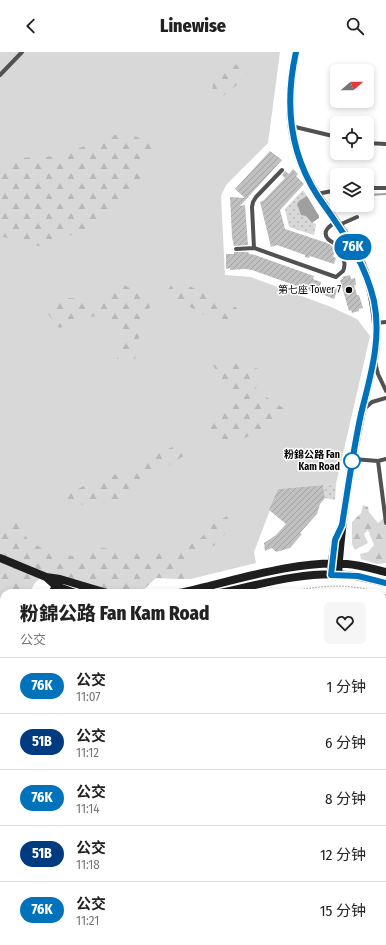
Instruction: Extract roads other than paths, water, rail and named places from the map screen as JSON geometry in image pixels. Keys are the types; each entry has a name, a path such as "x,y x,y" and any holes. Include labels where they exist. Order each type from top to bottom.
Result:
{"main road":[{"path":"296,52 292,70 289,99 291,126 302,162 317,194 356,251 374,302 377,332 374,356 353,459 334,575"},
{"path":"0,558 46,577 56,586 78,589"},
{"path":"196,589 295,567 335,563 360,566 386,572"},
{"path":"238,589 277,580 319,575 358,576 386,583"}],"lane":[{"path":"0,75 22,52"},
{"path":"291,126 330,135"},
{"path":"374,143 386,144"},
{"path":"254,248 253,202 282,170"},
{"path":"374,188 386,188"},
{"path":"317,194 330,191"},
{"path":"236,249 254,248 336,277 343,271 345,264 341,252 336,244 327,238 327,228 337,223 357,217"},
{"path":"376,323 386,322"},
{"path":"374,356 378,374 386,391"},
{"path":"362,410 372,402 386,398"},
{"path":"353,459 378,461 386,458"},
{"path":"378,461 386,523"},
{"path":"267,573 267,577 270,579 292,576 297,578"}],"waterway":[{"path":"374,195 386,194"}],"place":[{"name":"第七座 Tower 7","path":"349,290"},
{"name":"粉錦公路 Fan Kam Road","path":"352,461"}]}
